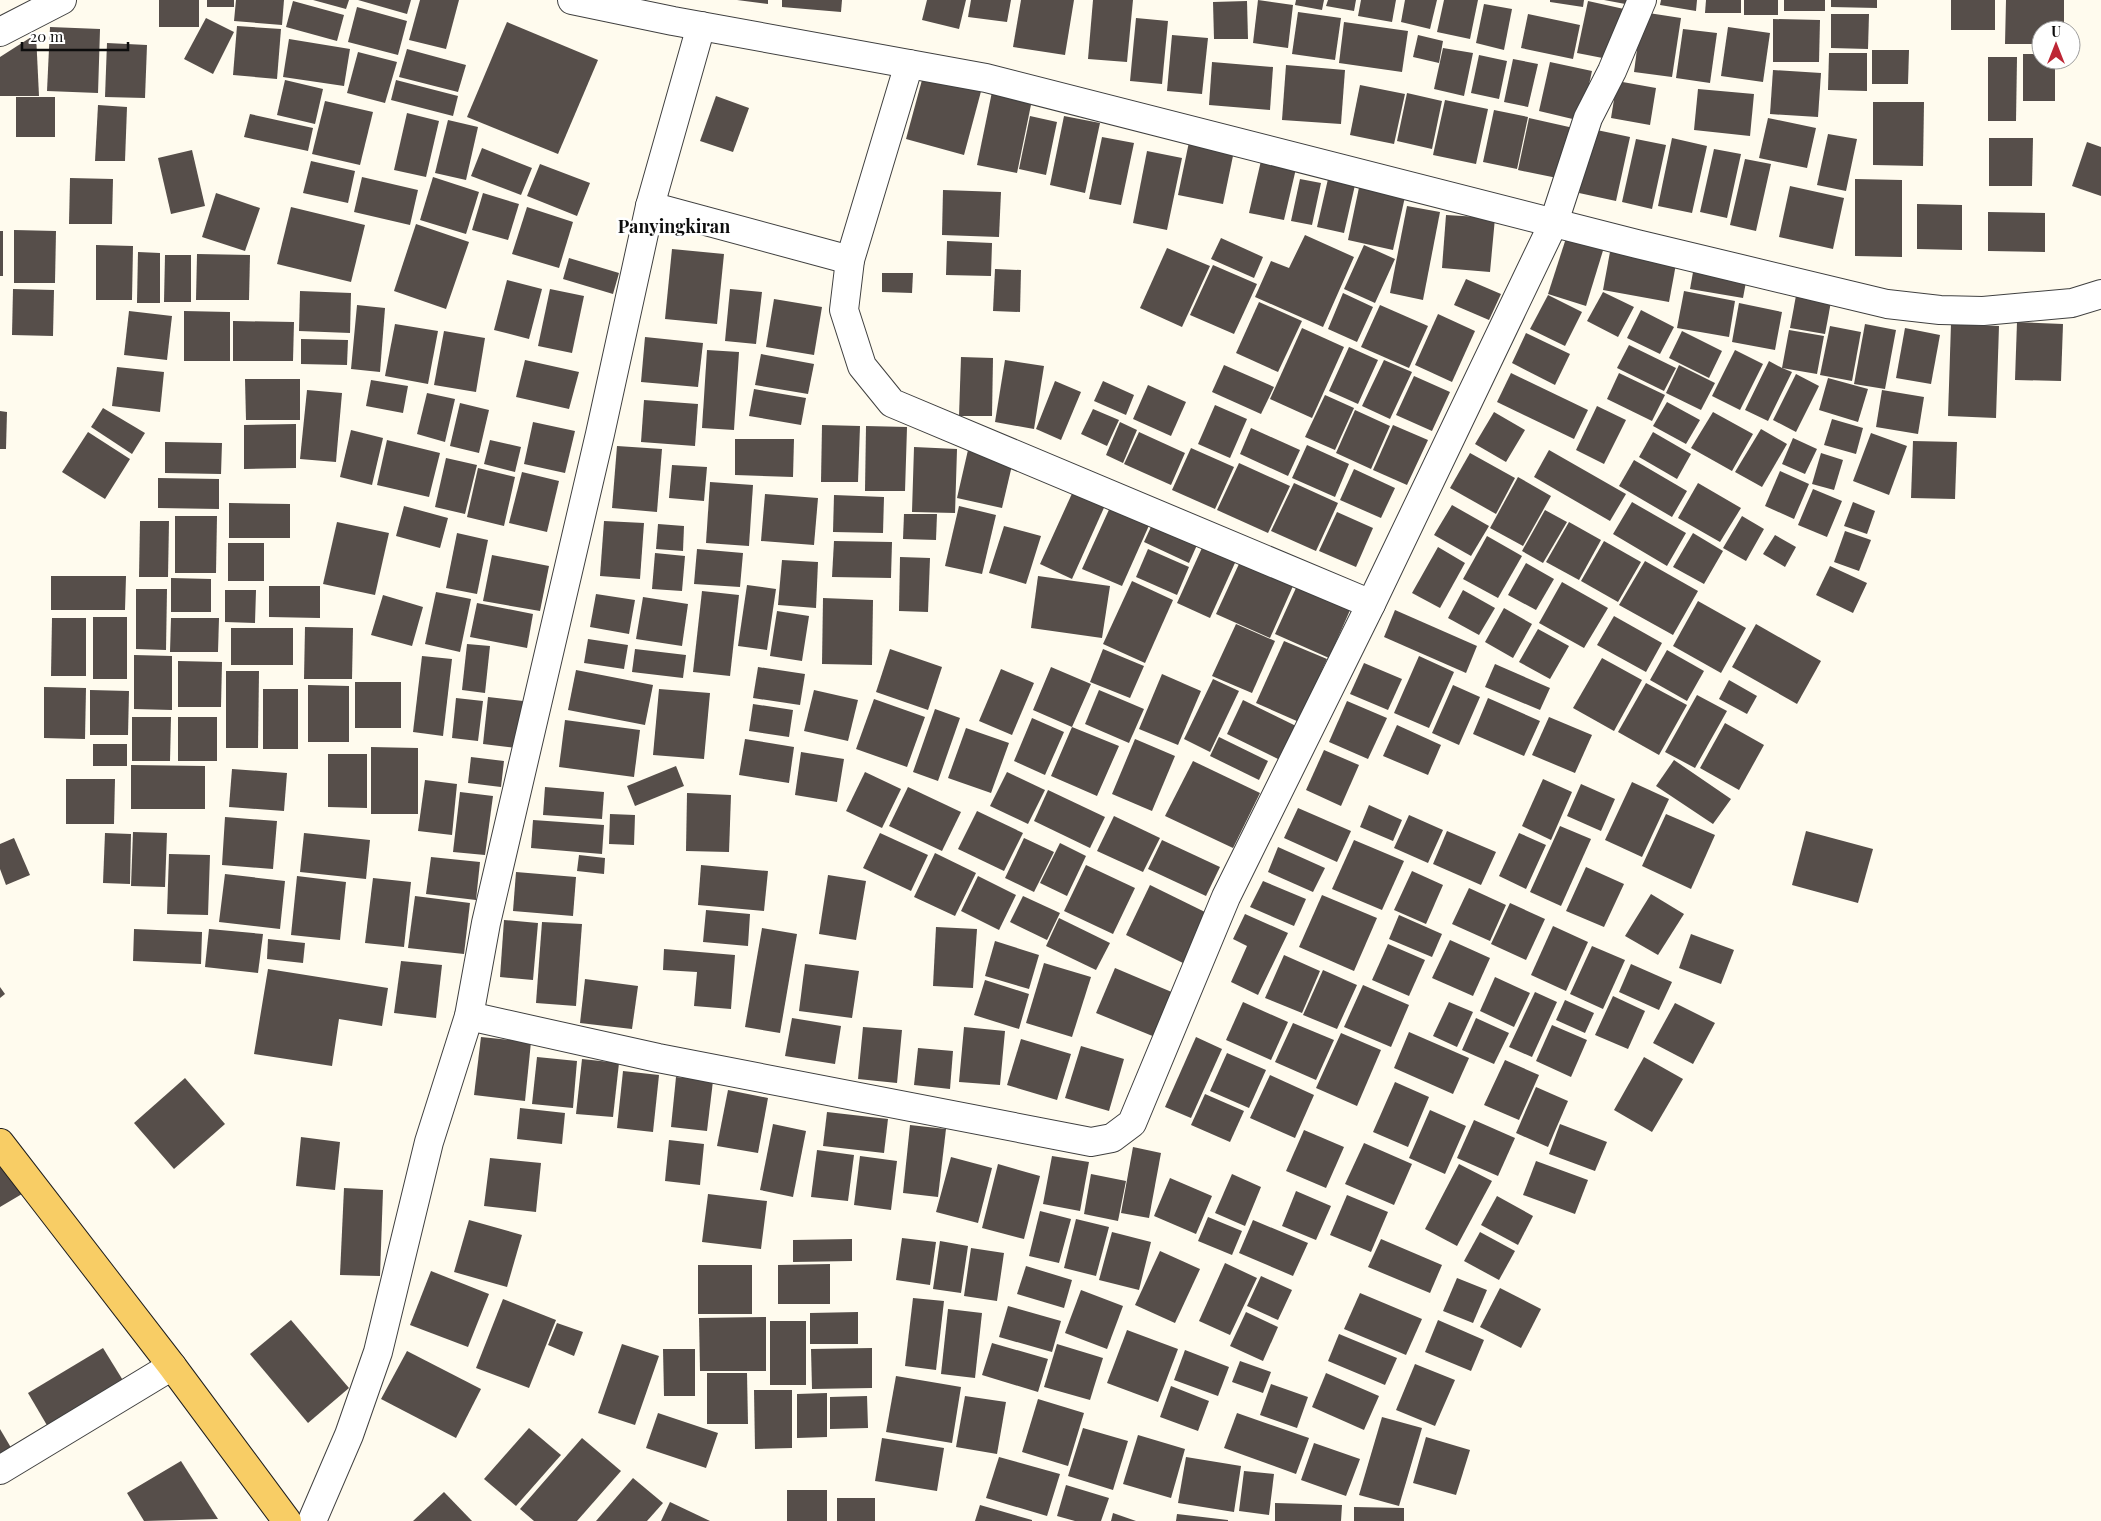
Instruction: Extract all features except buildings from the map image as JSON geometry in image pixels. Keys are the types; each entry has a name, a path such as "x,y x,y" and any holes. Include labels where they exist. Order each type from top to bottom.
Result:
{"main road":[{"path":"0,1143 172,1366 287,1521"}],"street":[{"path":"0,32 62,0"},
{"path":"572,0 701,26 986,78 1887,304 1940,310 1984,311 2072,303 2101,294"},
{"path":"468,1016 658,1058 1090,1142 1112,1138 1132,1124 1226,897 1371,604 1554,222 1588,118 1612,71 1642,0"},
{"path":"312,1521 349,1435 378,1352 429,1142 468,1016 488,913 600,434 650,206 701,26"},
{"path":"908,64 850,260 844,310 862,366 892,404 1371,604"},
{"path":"650,206 850,260"},
{"path":"0,1470 172,1366"}],"district":[{"name":"Panyingkiran","path":"674,227"}]}
